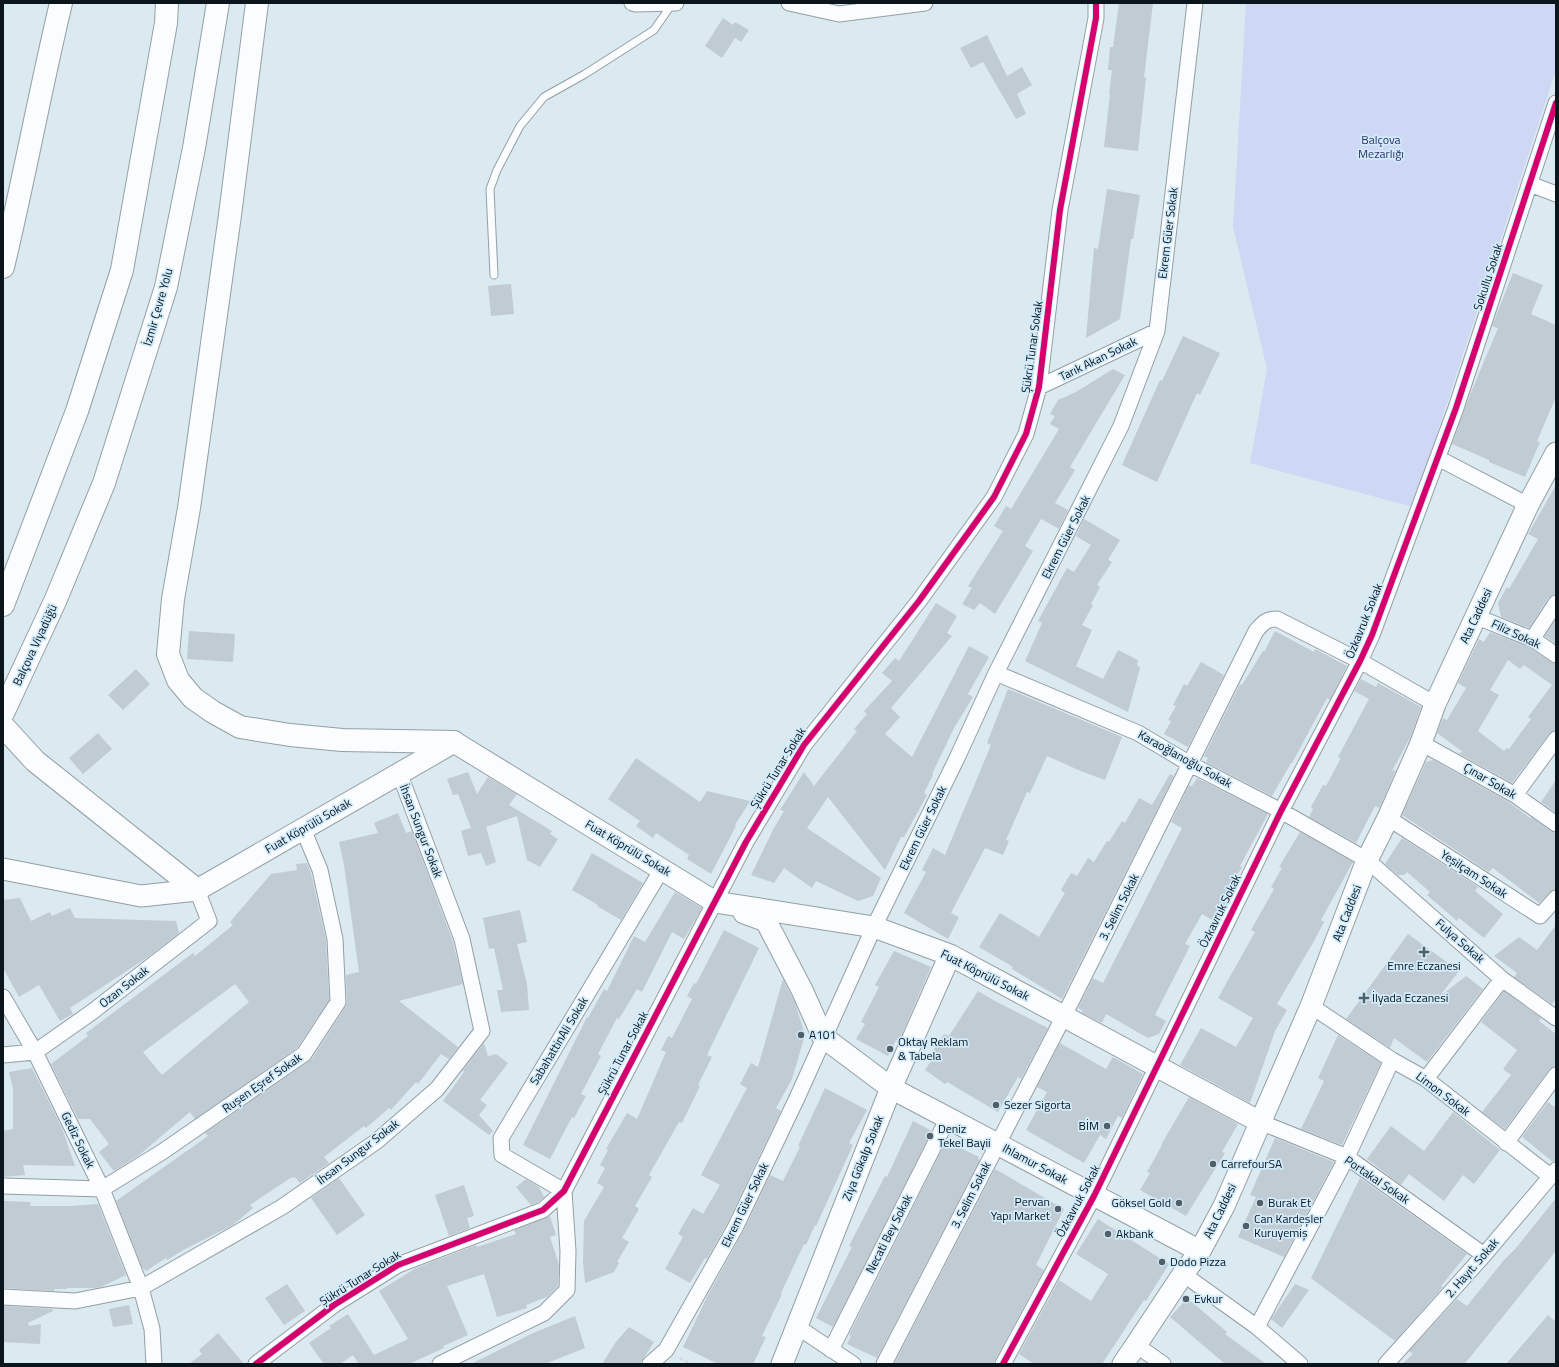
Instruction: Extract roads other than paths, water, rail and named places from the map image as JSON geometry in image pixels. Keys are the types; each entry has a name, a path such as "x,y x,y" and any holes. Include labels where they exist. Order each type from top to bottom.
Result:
{"highway":[{"path":"3,267 24,178 39,99 61,3"},
{"path":"3,605 77,411 122,270 166,23 168,3"},
{"name":"İzmir Çevre Yolu","path":"56,599 104,483 166,287 194,148 218,3"},
{"path":"257,3 230,215 189,508 173,599 168,654 178,680 193,698 213,712 240,727 290,735 342,740 454,742"},
{"name":"Balçova Viyadüğü","path":"3,713 56,599"},
{"path":"3,726 35,761 198,890"}],"main road":[{"name":"Ata Caddesi","path":"1122,1364 1136,1346 1183,1274 1200,1252 1224,1206 1311,1006 1367,860 1388,818 1475,616 1528,505 1556,453"},
{"name":"Fuat Köprülü Sokak","path":"3,869 141,896 198,890 400,775 454,742 715,902 874,927 950,955 1260,1122"},
{"path":"715,902 766,921 802,990 823,1037"},
{"name":"Ziya Gökalp Sokak","path":"782,1364 891,1088 950,955"},
{"name":"Ihlamur Sokak","path":"823,1037 891,1088 1200,1252"}],"street":[{"path":"632,3 674,4"},
{"path":"789,3 839,14 916,4"},
{"name":"Şükrü Tunar Sokak","path":"256,1364 334,1305 398,1265 542,1210 564,1191 746,842 804,745 919,601 994,497 1026,434 1039,387 1060,210 1096,18 1096,3"},
{"name":"Ekrem Güer Sokak","path":"650,1364 666,1350 735,1228 797,1098 823,1037 874,927 957,758 996,673 1121,426 1157,330 1195,3"},
{"name":"Sokullu Sokak","path":"1438,458 1456,408 1556,103"},
{"path":"1530,184 1556,194"},
{"name":"Tarık Akan Sokak","path":"1039,387 1157,330"},
{"path":"1438,458 1528,505"},
{"name":"Özkavruk Sokak","path":"1003,1364 1094,1196 1281,810 1360,661 1372,635 1438,458"},
{"path":"1534,640 1535,635 1556,603"},
{"name":"Filiz Sokak","path":"1475,616 1534,640 1556,655"},
{"name":"3. Selim Sokak","path":"884,1364 1064,1016 1256,631 1269,619 1277,619 1360,661 1436,704"},
{"name":"Karaoğlanoğlu Sokak","path":"996,673 1138,733 1190,764 1281,810 1367,860"},
{"path":"1515,795 1556,739"},
{"name":"Çınar Sokak","path":"1421,743 1515,795 1556,824"},
{"name":"İhsan Sungur Sokak","path":"3,1297 75,1301 141,1288 282,1207 377,1141 437,1089 482,1030 462,939 400,775"},
{"name":"Yeşilçam Sokak","path":"1388,818 1540,916 1556,898"},
{"name":"Ruşen Eşref Sokak","path":"102,1189 162,1152 304,1054 338,1002 335,939 320,870 303,829"},
{"name":"Fulya Sokak","path":"1367,860 1502,979 1556,1018"},
{"name":"SabahattinAli Sokak","path":"564,1191 502,1155 501,1138 662,869"},
{"name":"Ozan Sokak","path":"35,1052 92,1012 209,921 198,890"},
{"path":"1426,1079 1502,979"},
{"name":"Gediz Sokak","path":"3,996 35,1052 102,1189 141,1288 152,1329 154,1364"},
{"name":"Limon Sokak","path":"1311,1006 1392,1060 1426,1079 1506,1143 1553,1173"},
{"path":"3,1054 35,1052"},
{"path":"1257,1327 1347,1157 1392,1060"},
{"path":"1506,1143 1556,1075"},
{"name":"Necati Bey Sokak","path":"831,1350 948,1118"},
{"name":"Portakal Sokak","path":"1260,1122 1347,1157 1484,1255"},
{"name":"2. Hayıt. Sokak","path":"1386,1364 1484,1255 1553,1173"},
{"path":"3,1186 102,1189"},
{"path":"440,1364 544,1313 568,1290 568,1251 564,1191"},
{"path":"1183,1274 1257,1327 1300,1364"},
{"path":"796,1326 853,1364"},
{"path":"1136,1346 1163,1364"}],"lane":[{"path":"494,275 490,189 497,170 520,126 544,97 585,74 654,30 674,4"}],"place":[{"name":"Emre Eczanesi","path":"1424,952"},
{"name":"İlyada Eczanesi","path":"1364,998"},
{"name":"A101","path":"801,1035"},
{"name":"Oktay Reklam & Tabela","path":"890,1049"},
{"name":"Sezer Sigorta","path":"996,1105"},
{"name":"BİM","path":"1107,1126"},
{"name":"Deniz Tekel Bayii","path":"930,1136"},
{"name":"CarrefourSA","path":"1213,1164"},
{"name":"Göksel Gold","path":"1179,1203"},
{"name":"Burak Et","path":"1260,1203"},
{"name":"Pervan Yapı Market","path":"1058,1209"},
{"name":"Can Kardeşler Kuruyemiş","path":"1246,1226"},
{"name":"Akbank","path":"1108,1234"},
{"name":"Dodo Pizza","path":"1162,1262"},
{"name":"Evkur","path":"1186,1299"}],"park label":[{"name":"Balçova Mezarlığı","path":"1381,147"}]}
